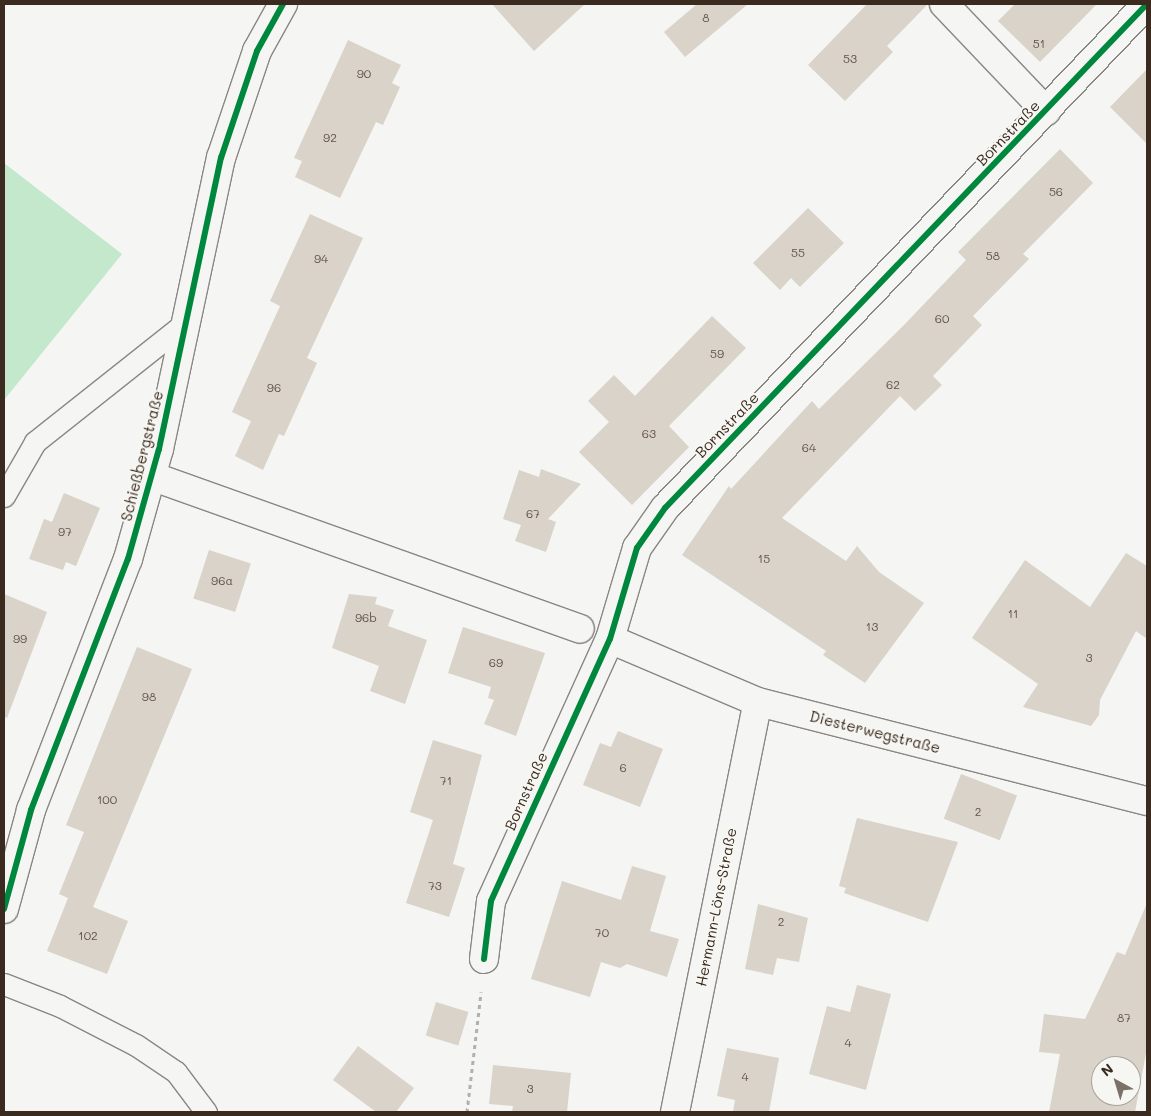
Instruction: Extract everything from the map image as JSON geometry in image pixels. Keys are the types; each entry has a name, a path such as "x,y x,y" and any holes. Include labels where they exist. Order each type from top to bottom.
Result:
{"street":[{"name":"Schießbergstraße","path":"4,909 31,810 128,559 151,476 221,158 257,51 283,4"},
{"path":"944,4 1046,111"},
{"name":"Bornstraße","path":"484,960 490,901 610,639 637,548 665,508 1147,4"},
{"name":"Schießbergstraße","path":"151,476 580,629"},
{"name":"Diesterwegstraße","path":"610,639 758,702 1147,801"},
{"name":"Hermann-Löns-Straße","path":"675,1112 758,702"}],"lane":[{"path":"4,496 35,442 185,323"},
{"path":"4,984 60,1006 136,1045 176,1072 206,1112"}],"path":[{"path":"467,1112 484,960"}],"green space":[{"path":"4,163 122,254 4,400"}],"building":[{"path":"492,4 585,4 534,51"},
{"path":"697,4 748,4 685,57 664,32"},
{"path":"867,4 928,4 887,46 893,52 845,101 808,65"},
{"path":"1015,4 1097,4 1040,62 998,21"},
{"path":"348,40 401,65 392,83 400,87 383,125 376,122 340,198 295,177 302,161 294,158"},
{"path":"1147,69 1147,144 1110,107"},
{"path":"1060,149 1093,183 1023,254 1029,259 973,316 982,325 933,376 942,385 915,411 900,396 782,518 846,561 857,546 879,572 924,603 865,683 823,655 826,651 682,555 729,486 731,489 812,401 819,409 904,325 966,260 958,252"},
{"path":"808,208 844,243 800,287 791,278 780,290 753,263"},
{"path":"310,214 363,238 307,358 317,363 284,436 279,434 263,470 235,456 251,421 232,412 280,306 270,301"},
{"path":"712,316 746,348 669,426 689,447 632,505 579,452 609,422 588,401 614,375 635,396"},
{"path":"541,469 581,484 548,519 556,522 546,552 515,541 521,525 503,519 519,470 539,477"},
{"path":"64,493 100,508 76,566 66,562 63,570 29,559 44,519 52,522"},
{"path":"209,550 251,564 235,612 193,599"},
{"path":"1126,553 1147,566 1147,639 1136,631 1100,700 1099,715 1091,726 1023,707 1038,684 972,638 986,617 1025,560 1090,607"},
{"path":"4,594 47,612 7,718 4,717"},
{"path":"349,594 377,597 375,604 394,610 388,626 427,640 405,704 370,691 379,666 332,648"},
{"path":"463,627 545,653 516,736 484,724 494,700 488,698 491,687 448,673"},
{"path":"137,647 192,669 93,907 128,921 107,974 47,951 68,898 59,894 84,832 66,825"},
{"path":"618,731 663,749 640,807 583,785 600,743 611,747"},
{"path":"433,740 482,755 453,864 465,868 449,917 406,903 433,820 410,812"},
{"path":"961,774 1017,796 1000,840 944,819"},
{"path":"857,818 958,842 928,922 844,893 846,888 839,886"},
{"path":"632,866 666,876 650,931 679,939 667,977 627,964 620,968 601,962 590,997 531,979 562,881 621,900"},
{"path":"1147,903 1147,1048 1141,1080 1141,1056 1091,1056 1091,1106 1136,1106 1135,1112 1049,1112 1060,1054 1039,1052 1044,1014 1085,1019 1117,952 1125,955"},
{"path":"758,904 808,918 799,962 777,958 773,975 745,969"},
{"path":"857,985 891,994 866,1090 809,1074 827,1006 850,1012"},
{"path":"436,1002 469,1012 458,1045 426,1035"},
{"path":"358,1046 414,1088 396,1112 376,1112 333,1080"},
{"path":"727,1048 779,1058 769,1112 733,1112 735,1100 717,1096"},
{"path":"493,1065 571,1073 567,1112 512,1112 513,1106 489,1104"}],"cycle path":[{"path":"4,909 31,810 128,559 159,449 221,158 257,51 283,4"},
{"path":"484,959 491,901 610,639 637,548 665,508 1147,4"}]}
